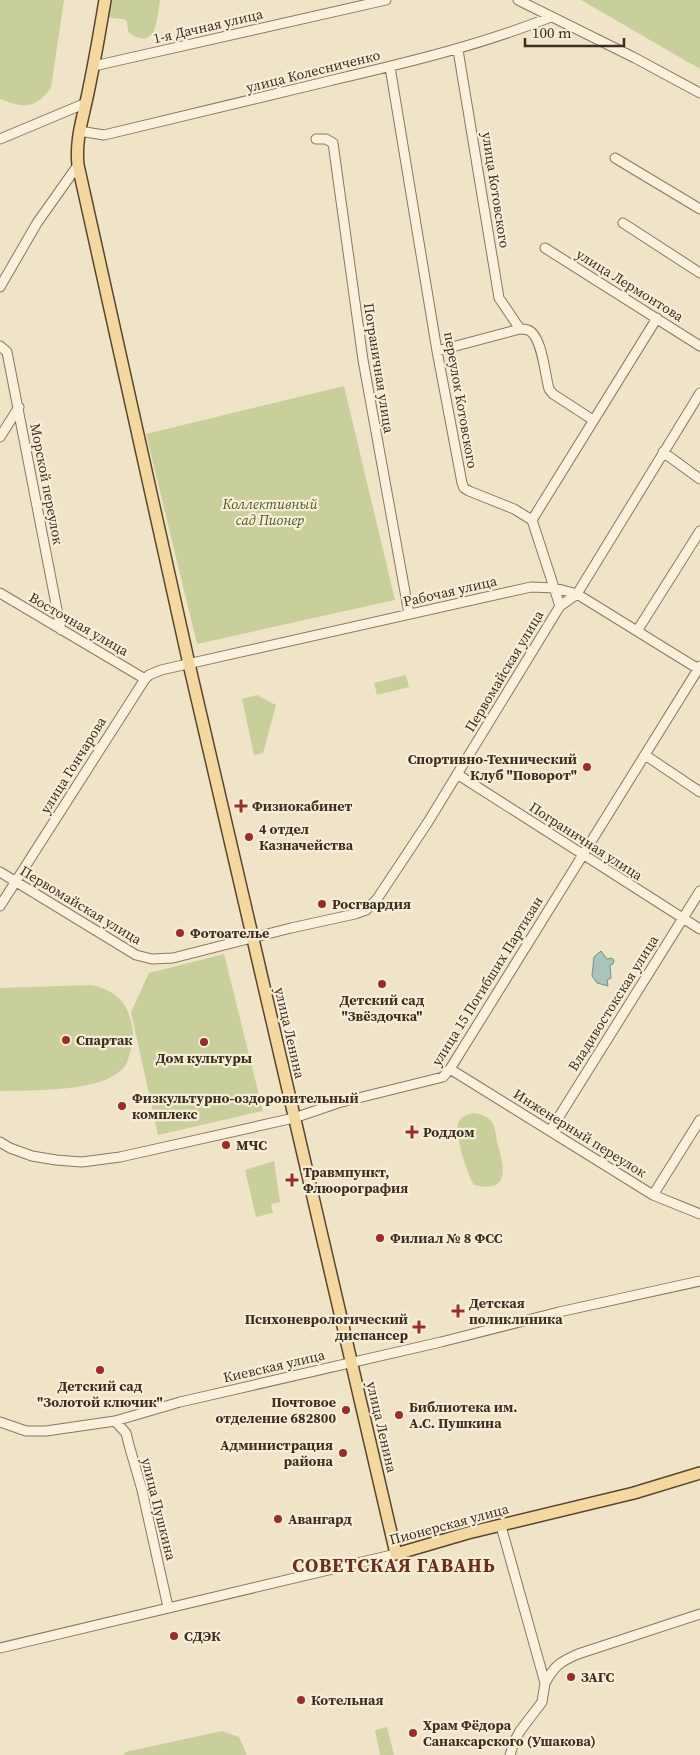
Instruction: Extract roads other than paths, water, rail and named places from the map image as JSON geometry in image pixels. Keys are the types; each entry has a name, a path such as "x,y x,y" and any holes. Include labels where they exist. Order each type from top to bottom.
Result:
{"main road":[{"name":"улица Ленина","path":"105,0 94,66 79,131 76,150 78,165 189,664 396,1554"},
{"name":"Пионерская улица","path":"396,1554 468,1533 634,1493 700,1473"}],"street":[{"name":"1-я Дачная улица","path":"94,66 386,0"},
{"path":"518,0 700,92"},
{"name":"улица Колесниченко","path":"79,131 104,135 390,67 458,50 507,35 551,17"},
{"name":"улица Котовского","path":"458,50 499,298 520,329 528,330 538,342 547,382 553,394 593,420"},
{"name":"переулок Котовского","path":"390,67 437,351 462,483 464,488 514,509 532,520"},
{"path":"0,139 86,103"},
{"name":"Пограничная улица","path":"316,139 326,139 333,143 362,360 409,614"},
{"path":"615,158 700,209"},
{"path":"0,287 36,223 78,165"},
{"path":"623,223 700,273"},
{"name":"улица Лермонтова","path":"545,248 700,346"},
{"path":"560,606 532,520 657,318"},
{"path":"437,351 520,329"},
{"name":"Морской переулок","path":"0,346 7,352 19,407 61,630"},
{"name":"Первомайская улица","path":"0,872 136,955 152,959 173,958 366,910 377,898 428,822 560,606 576,594 700,393"},
{"path":"0,437 19,407"},
{"path":"663,452 700,479"},
{"path":"637,631 700,531"},
{"name":"Рабочая улица","path":"189,664 531,587 555,588 576,594 699,668"},
{"name":"Восточная улица","path":"0,593 145,678"},
{"path":"145,678 161,670 189,664"},
{"name":"улица 15 Погибших Партизан","path":"0,1142 32,1156 56,1160 82,1162 120,1157 294,1118 338,1103 443,1077 699,668"},
{"name":"улица Гончарова","path":"0,906 145,678"},
{"path":"645,755 700,792"},
{"name":"Пограничная улица","path":"457,774 700,929"},
{"name":"Владивостокская улица","path":"550,1131 700,890"},
{"name":"Инженерный переулок","path":"450,1068 653,1195 700,1214"},
{"path":"653,1195 700,1120"},
{"name":"Киевская улица","path":"0,1422 26,1431 46,1431 114,1421 180,1402 442,1342 569,1309 700,1281"},
{"name":"улица Пушкина","path":"114,1421 126,1432 142,1490 168,1607"},
{"path":"501,1526 545,1682"},
{"name":"Пионерская улица","path":"0,1648 396,1554"},
{"path":"510,1755 520,1731 542,1702 545,1682 552,1670 562,1661 700,1614"}],"water":[{"path":"601,951 607,959 611,958 614,960 613,964 610,965 611,978 607,980 608,986 597,983 592,976 594,957"}],"place":[{"name":"Спортивно-Технический Клуб \"Поворот\"","path":"587,767"},
{"name":"Физиокабинет","path":"241,806"},
{"name":"4 отдел Казначейства","path":"249,837"},
{"name":"Росгвардия","path":"322,904"},
{"name":"Фотоателье","path":"180,933"},
{"name":"Детский сад \"Звёздочка\"","path":"382,984"},
{"name":"Спартак","path":"66,1040"},
{"name":"Дом культуры","path":"204,1042"},
{"name":"Физкультурно-оздоровительный комплекс","path":"122,1106"},
{"name":"Роддом","path":"412,1132"},
{"name":"МЧС","path":"226,1145"},
{"name":"Травмпункт, Флюорография","path":"292,1180"},
{"name":"Филиал № 8 ФСС","path":"380,1238"},
{"name":"Детская поликлиника","path":"458,1311"},
{"name":"Психоневрологический диспансер","path":"419,1327"},
{"name":"Детский сад \"Золотой ключик\"","path":"100,1370"},
{"name":"Почтовое отделение 682800","path":"346,1410"},
{"name":"Библиотека им. А.С. Пушкина","path":"399,1415"},
{"name":"Администрация района","path":"343,1453"},
{"name":"Авангард","path":"278,1519"},
{"name":"СДЭК","path":"174,1636"},
{"name":"ЗАГС","path":"571,1677"},
{"name":"Котельная","path":"301,1700"},
{"name":"Храм Фёдора Санаксарского (Ушакова)","path":"413,1733"}],"district":[{"name":"СОВЕТСКАЯ ГАВАНЬ","path":"394,1565"}],"park label":[{"name":"Коллективный сад Пионер","path":"270,512"}]}
